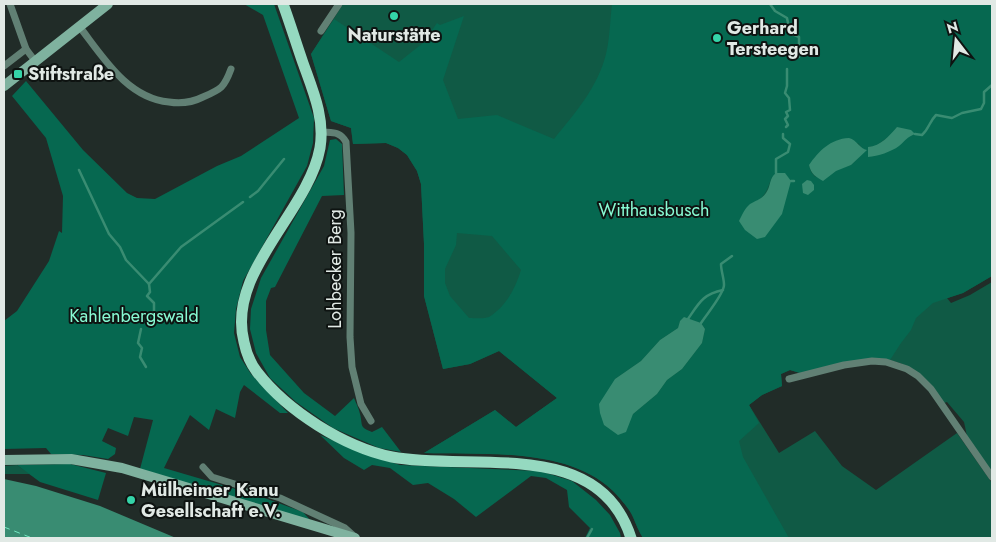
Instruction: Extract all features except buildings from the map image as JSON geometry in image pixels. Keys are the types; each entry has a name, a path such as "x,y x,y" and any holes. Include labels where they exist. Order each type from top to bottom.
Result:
{"main road":[{"path":"283,4 317,102 321,132 316,165 296,203 258,266 248,288 242,311 241,333 246,353 254,369 277,394 297,411 320,427 362,447 392,456 423,460 518,463 540,466 576,476 592,485 608,498 620,512 631,538"}],"street":[{"path":"10,4 26,49 35,61"},
{"path":"4,86 108,4"},
{"path":"321,31 339,4"},
{"path":"79,26 108,65 126,84 156,101 177,103 196,101 225,84 231,69"},
{"path":"4,66 26,49"},
{"name":"Lohbecker Berg","path":"321,132 337,133 346,142 351,233 350,337 352,367 361,404 371,421"},
{"path":"789,379 844,365 872,361 886,362 907,368 931,389 992,477"},
{"path":"4,460 71,459 122,468 356,538"},
{"path":"203,467 212,477 280,498 345,528 356,538"}],"green space":[{"name":"Kahlenbergswald","path":"244,4 274,4 314,118 313,143 307,166 243,281 236,309 234,333 240,357 251,374 288,413 280,413 244,385 240,392 235,418 216,409 209,430 190,415 164,468 259,496 303,512 311,521 140,469 153,420 134,417 128,436 108,428 102,441 116,448 115,454 108,459 83,455 51,454 46,448 4,449 4,321 17,311 49,261 59,231 62,233 63,196 46,138 12,96 26,81 83,150 127,193 137,198 155,199 217,166 241,156 299,118 263,15"},
{"name":"Witthausbusch","path":"343,4 992,4 992,276 963,293 947,298 951,303 970,295 992,282 992,472 967,436 964,422 947,402 944,403 928,383 912,369 896,362 880,359 862,359 800,373 790,370 781,374 782,386 762,395 749,405 779,453 815,431 842,466 876,490 957,433 992,483 992,538 643,538 633,517 621,499 593,476 572,466 523,456 424,453 495,410 516,427 557,398 499,351 470,364 443,369 424,296 421,184 417,171 407,155 398,148 386,143 353,144 351,128 331,121 311,54"},
{"name":"Witthausbusch","path":"612,4 846,4 848,6 849,4 992,4 992,276 963,293 933,303 916,318 911,330 890,360 867,359 800,373 790,370 781,374 782,386 762,395 749,405 759,423 739,441 743,457 789,538 643,538 629,510 612,490 593,476 571,466 522,456 424,453 495,410 516,427 557,398 499,351 470,364 443,369 424,296 421,184 417,171 407,155 398,148 386,143 353,144 351,128 331,121 311,54 334,19 399,62 423,43 437,23 440,25 464,16 443,80 458,119 497,115 554,139 585,99 597,78 607,48","holes":["914,134 907,137 898,146 881,154 869,146 874,147 888,137","858,143 866,150 851,165 815,177 809,165","772,176 757,239 745,210 763,196","457,233 492,236 521,270 513,290 495,313 485,318 469,318 450,296 445,283 445,269 456,245","688,319 701,323 705,329 702,343 682,369 667,380 657,394 633,414 618,434 604,425 615,379 641,361 660,340 678,328 680,321"]},
{"path":"336,139 342,144 344,195 322,196 275,287 271,288 266,301 266,330 270,355 304,393 335,416 354,398 363,427 372,432 382,427 401,452 379,448 333,428 296,402 270,378 256,353 250,329 251,309 261,278 324,166 330,140"},
{"path":"320,435 371,456 400,465 540,471 572,481 596,500 610,515 621,538 585,538 590,528 569,507 567,490 546,478 531,476 476,517 454,499 428,483 413,485 390,468 372,465 364,470 344,458"},
{"path":"70,464 106,473 98,500 40,482 17,465"},
{"path":"17,465 30,474 4,474 4,466"}],"shaded area":[{"path":"897,127 911,130 915,134 892,150 868,157 868,147 881,143"},
{"path":"849,138 867,150 851,165 836,171 823,181 814,175 809,165 817,155 831,143"},
{"path":"776,173 785,173 791,181 782,214 765,237 757,239 745,230 739,221 748,206 766,193 772,177"},
{"path":"807,180 811,181 814,185 814,190 808,195 803,193 802,184"},
{"path":"684,317 701,323 705,329 702,343 682,369 667,380 657,394 633,414 626,432 618,435 604,425 599,404 615,379 641,361 660,340 678,328 680,321"},
{"path":"4,479 36,486 100,506 176,538 4,538"}],"waterway":[{"path":"770,4 775,11 787,18 790,33 799,37 799,57"},
{"path":"786,127 788,125 785,119 788,116 786,112 790,110 789,98 785,93 787,69"},
{"path":"915,134 922,135 936,115 952,118 962,113 981,109 984,103 984,92 992,85"},
{"path":"776,173 776,159 788,152 790,144 783,138 783,134"},
{"path":"250,197 258,191 284,159"},
{"path":"79,170 109,234 120,247 126,260 149,284 150,292 147,296 154,303 154,313"},
{"path":"149,284 181,247 243,202"},
{"path":"701,323 723,289 724,282 721,264 732,256"},
{"path":"688,319 706,297 723,290"},
{"path":"141,329 138,343 142,348 140,357 146,367"},
{"path":"587,538 592,529"}],"ferry route":[{"path":"4,527 32,538"}],"place":[{"name":"Naturstätte","path":"394,16"},
{"name":"Gerhard Tersteegen","path":"717,38"},
{"name":"Stiftstraße","path":"18,74"},
{"name":"Mülheimer Kanu Gesellschaft e.V.","path":"131,500"}]}
